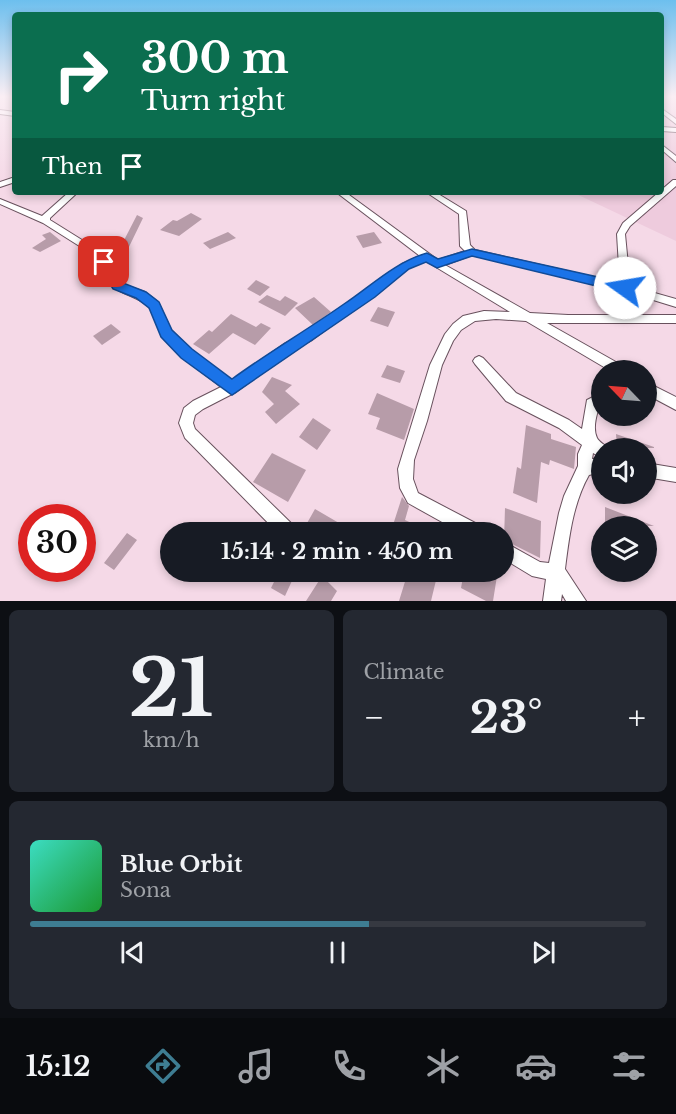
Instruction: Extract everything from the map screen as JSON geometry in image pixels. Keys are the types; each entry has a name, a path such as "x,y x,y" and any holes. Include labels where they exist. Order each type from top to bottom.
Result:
{"street":[{"path":"664,149 676,160"},
{"path":"664,192 676,182"},
{"path":"46,221 46,217 71,195"},
{"path":"344,195 432,260 602,360"},
{"path":"435,195 463,213 465,246 472,252"},
{"path":"625,288 621,234 626,225 661,195"},
{"path":"0,201 46,221 95,252 112,272 112,278 118,286 141,295 154,305 167,333 187,353 232,388"},
{"path":"278,522 190,433 186,423 189,412 232,388 288,347 308,337 370,294 405,266 472,252 625,288 676,303"},
{"path":"457,522 412,498 406,488 403,471 416,436 437,362 448,340 458,327 468,318 676,319"},
{"path":"479,361 512,397 564,424 591,443"},
{"path":"657,393 676,404"},
{"path":"591,410 588,426 593,438"},
{"path":"552,601 568,507 577,478 585,468 585,454 591,450"},
{"path":"585,468 591,467"},
{"path":"657,472 676,475"},
{"path":"514,556 538,570 556,572 577,601"}],"shaded area":[{"path":"664,125 676,125 676,241 578,195 664,195"}],"building":[{"path":"191,213 202,219 179,236 160,230 173,220 177,221"},
{"path":"137,215 143,218 127,251 120,248"},
{"path":"50,232 61,241 40,252 32,248 46,239 42,235"},
{"path":"228,232 236,238 210,249 203,243"},
{"path":"374,232 382,243 363,248 356,236"},
{"path":"256,280 270,287 260,296 247,289"},
{"path":"267,295 280,301 285,296 298,303 285,316 258,302"},
{"path":"314,297 331,312 313,325 295,308"},
{"path":"378,307 395,312 388,327 370,321"},
{"path":"231,314 256,327 261,323 271,328 255,345 233,333 209,354 193,344 209,330 212,332"},
{"path":"111,324 121,332 102,345 93,336"},
{"path":"387,365 405,371 400,383 381,377"},
{"path":"272,377 292,385 285,391 300,404 276,424 265,412 274,404 262,392"},
{"path":"377,393 414,409 404,440 376,429 380,418 368,414"},
{"path":"313,418 331,430 317,450 299,437"},
{"path":"526,425 551,434 551,439 576,447 574,469 550,460 549,465 541,462 537,503 513,493 517,467 521,469"},
{"path":"616,434 628,438 616,438"},
{"path":"272,453 306,470 288,502 253,482"},
{"path":"402,497 409,506 405,520 409,522 394,522"},
{"path":"605,507 628,516 605,516"},
{"path":"505,508 541,521 540,558 514,545 514,522 505,522"},
{"path":"315,509 337,522 308,522"},
{"path":"127,533 137,540 114,570 104,563"},
{"path":"274,582 291,582 285,596 271,588"},
{"path":"318,582 328,582 337,591 331,601 306,601"},
{"path":"405,582 436,582 431,601 399,601"},
{"path":"462,582 496,582 493,601 486,601 461,588"}],"route":[{"path":"104,262 112,272 112,278 118,286 141,295 154,305 167,333 187,353 232,388 288,347 308,337 370,294 405,266 427,257 437,264 472,252 484,257 625,288"}]}
